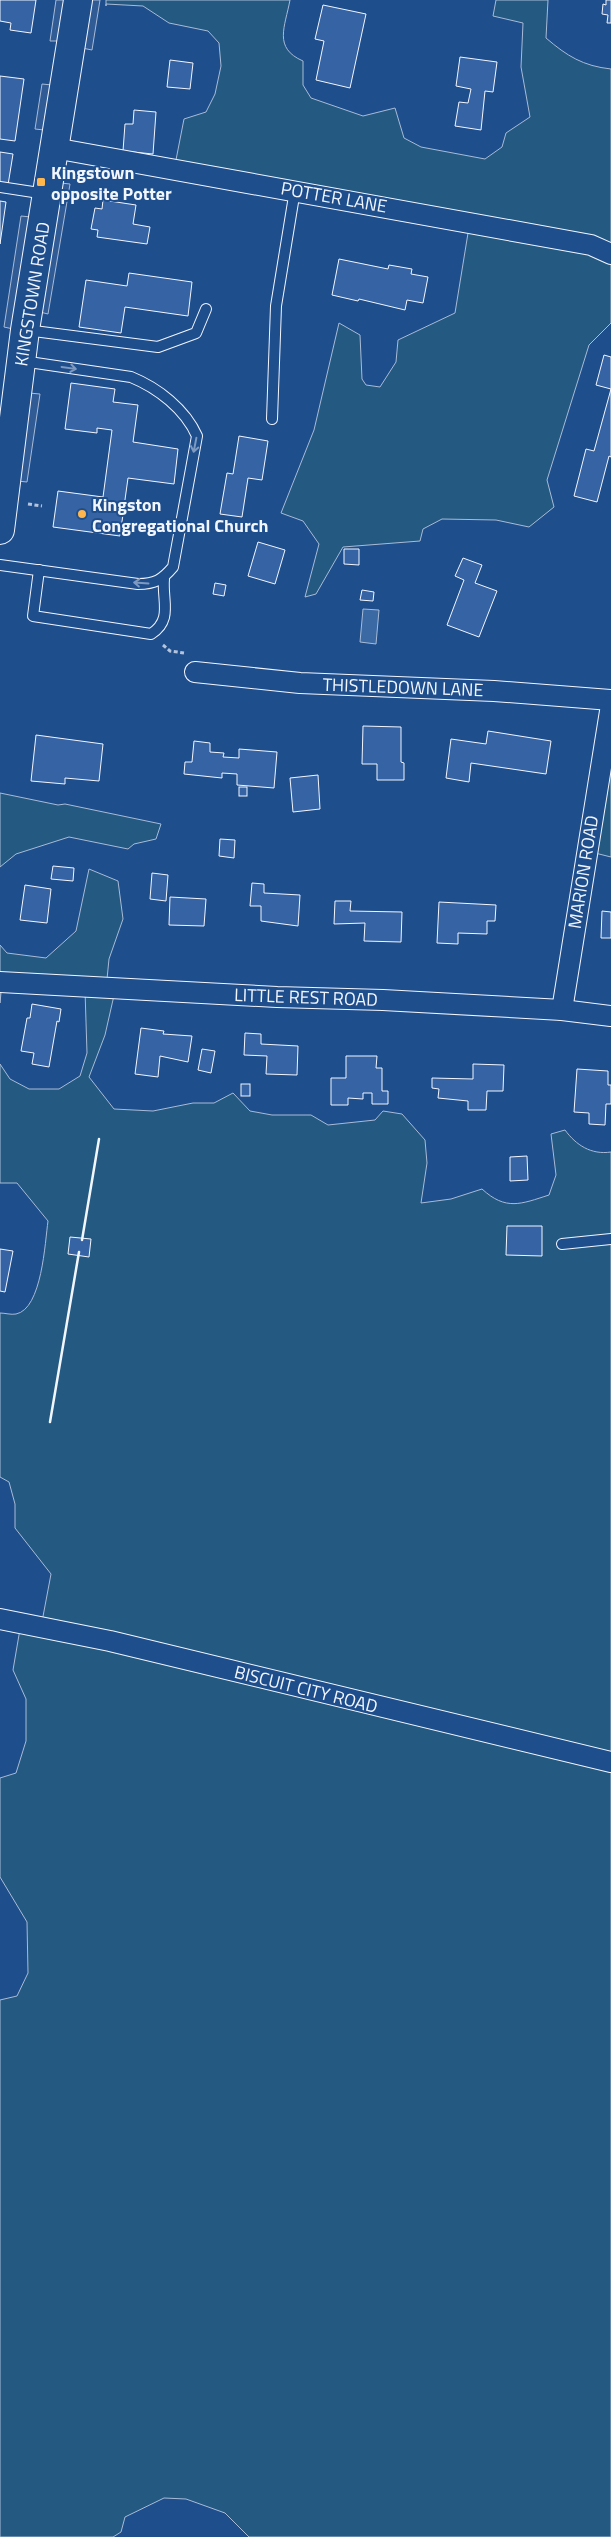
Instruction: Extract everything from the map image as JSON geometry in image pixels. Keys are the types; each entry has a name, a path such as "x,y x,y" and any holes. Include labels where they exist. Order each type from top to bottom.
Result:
{"main road":[{"name":"KINGSTOWN ROAD","path":"0,530 25,330 78,0"}],"street":[{"name":"POTTER LANE","path":"54,148 295,190 591,245 611,254"},
{"name":"THISTLEDOWN LANE","path":"195,672 300,683 484,690 611,700"},
{"name":"MARION ROAD","path":"562,1010 611,704"},
{"name":"LITTLE REST ROAD","path":"0,982 562,1010 611,1016"},
{"name":"BISCUIT CITY ROAD","path":"0,1619 119,1643 611,1762"}],"lane":[{"path":"0,187 47,194"},
{"path":"272,419 276,306 295,190"},
{"path":"25,330 158,348 196,333 206,309"},
{"path":"21,361 131,377 148,384 185,416 197,436 173,567 164,579 162,595 165,617 161,628 151,634 33,616 39,570"},
{"path":"0,565 138,584 152,584 164,579"},
{"path":"562,1244 611,1239"}],"path":[{"path":"151,634 170,651 196,656 195,672"}],"shaded area":[{"path":"56,0 65,0 59,41 50,41"},
{"path":"89,0 100,0 92,50 82,48"},
{"path":"106,0 290,0 284,28 284,43 294,56 303,61 303,85 311,98 363,116 395,108 404,138 421,147 485,159 502,147 506,133 530,117 521,67 523,23 493,16 496,0 548,0 546,38 561,50 584,63 611,69 611,323 589,345 547,480 554,507 529,527 496,520 442,519 423,529 420,541 343,547 316,594 305,597 319,544 303,521 281,513 314,430 339,323 360,335 362,379 366,385 380,387 396,362 398,340 455,313 469,227 174,170 184,119 206,112 215,94 221,66 219,43 208,31 169,23 143,6 106,4"},
{"path":"42,84 52,85 44,130 35,129"},
{"path":"61,183 70,184 48,314 40,312"},
{"path":"21,216 31,217 13,329 4,327"},
{"path":"29,393 40,394 27,482 17,481"},
{"path":"363,609 379,610 376,644 360,642"},
{"path":"611,767 611,857 587,851"},
{"path":"0,793 161,824 156,839 134,844 128,849 69,837 16,854 0,867"},
{"path":"89,869 118,881 123,919 109,959 106,989 115,991 105,1035 89,1077 114,1109 153,1111 193,1103 214,1103 233,1093 250,1111 272,1115 311,1115 328,1125 375,1120 383,1111 402,1114 425,1140 427,1163 421,1203 451,1199 482,1189 499,1200 514,1204 549,1195 556,1175 551,1134 565,1130 585,1148 597,1152 611,1152 611,2537 249,2537 225,2513 186,2499 164,2498 125,2517 121,2532 113,2537 0,2537 0,2000 17,1996 28,1973 27,1922 0,1877 0,1778 16,1773 26,1741 26,1699 13,1670 20,1629 41,1627 51,1574 15,1528 15,1504 9,1482 0,1477 0,1313 16,1314 25,1309 32,1300 41,1274 48,1221 17,1183 0,1183 0,1064 10,1079 29,1089 59,1089 80,1076 87,1053 85,990 2,982 0,1003 0,945 7,953 46,958 76,931"}],"building":[{"path":"0,0 36,0 31,33 10,30 11,23 0,21"},
{"path":"606,0 611,0 611,23 607,23 608,15 602,14 603,4 606,5"},
{"path":"323,5 366,14 350,88 316,80 324,41 315,39"},
{"path":"460,57 497,62 493,92 485,91 481,130 455,126 459,102 468,103 471,89 456,86"},
{"path":"170,60 193,63 190,89 167,87"},
{"path":"0,76 24,79 15,141 0,139"},
{"path":"134,110 156,112 153,154 123,151 125,124 133,124"},
{"path":"0,152 13,154 8,185 0,184"},
{"path":"103,200 136,205 133,224 150,227 147,244 97,237 98,230 91,229 95,208 102,209"},
{"path":"0,201 6,202 0,244"},
{"path":"339,259 388,269 389,265 412,269 411,274 428,277 423,303 407,300 405,310 359,299 358,301 332,295"},
{"path":"129,273 192,282 188,316 125,307 121,333 79,327 86,280 127,286"},
{"path":"604,355 611,357 611,389 596,385"},
{"path":"71,383 115,389 113,402 138,405 133,442 178,449 174,484 128,478 120,536 53,527 58,491 103,497 112,430 97,428 97,433 65,429"},
{"path":"611,389 611,457 609,456 597,502 574,496 586,449 594,451"},
{"path":"239,436 268,441 262,480 248,478 242,517 220,514 227,473 233,474"},
{"path":"258,542 285,550 275,584 248,576"},
{"path":"344,549 359,549 359,565 344,564"},
{"path":"463,558 482,565 475,583 497,591 479,637 447,625 464,580 455,576"},
{"path":"215,583 226,585 224,596 213,594"},
{"path":"362,590 374,592 373,601 360,600"},
{"path":"363,726 401,727 401,762 404,763 404,780 377,780 377,764 362,764"},
{"path":"488,731 551,741 546,774 471,763 469,782 446,778 451,739 486,744"},
{"path":"36,735 103,744 99,781 65,778 65,784 31,781"},
{"path":"194,741 210,743 210,752 224,753 223,757 239,758 239,749 277,752 274,788 237,785 237,774 222,773 222,778 184,774 185,762 192,762"},
{"path":"318,775 320,809 293,812 290,778"},
{"path":"239,787 247,787 247,796 239,796"},
{"path":"220,839 235,840 234,858 219,856"},
{"path":"53,866 74,868 73,881 51,879"},
{"path":"152,873 168,875 166,901 150,899"},
{"path":"252,883 264,884 264,893 300,895 298,926 261,921 261,906 250,906"},
{"path":"25,885 51,889 47,923 20,920"},
{"path":"170,897 206,899 204,926 169,925"},
{"path":"335,901 351,901 350,911 402,912 401,942 364,941 365,923 334,924"},
{"path":"439,902 496,905 495,921 487,921 487,934 458,933 458,944 437,943"},
{"path":"602,911 611,912 611,938 601,938"},
{"path":"32,1004 61,1009 49,1067 32,1064 34,1053 21,1051 27,1018 30,1018"},
{"path":"141,1028 164,1031 163,1034 192,1036 188,1062 160,1056 158,1077 135,1074"},
{"path":"245,1033 261,1034 261,1044 298,1046 297,1075 266,1074 267,1056 244,1055"},
{"path":"202,1049 215,1051 211,1073 198,1070"},
{"path":"346,1056 377,1056 376,1068 382,1068 382,1091 388,1091 388,1104 372,1104 372,1093 363,1093 363,1099 348,1098 348,1105 331,1105 331,1078 346,1078"},
{"path":"473,1064 504,1065 503,1091 487,1091 486,1110 468,1110 468,1101 438,1098 439,1089 432,1088 432,1078 473,1079"},
{"path":"577,1069 608,1071 608,1085 611,1085 611,1104 606,1104 605,1125 589,1124 589,1113 574,1112"},
{"path":"241,1084 250,1084 250,1096 241,1096"},
{"path":"527,1156 528,1180 510,1181 510,1157"},
{"path":"507,1226 542,1226 542,1256 506,1255"},
{"path":"70,1237 91,1239 89,1257 68,1254"},
{"path":"0,1249 13,1251 5,1292 0,1291"}],"wall":[{"path":"82,1240 99,1139"},
{"path":"50,1422 79,1252"}],"place":[{"name":"Kingstown opposite Potter","path":"41,182"},
{"name":"Kingston Congregational Church","path":"82,514"}]}
